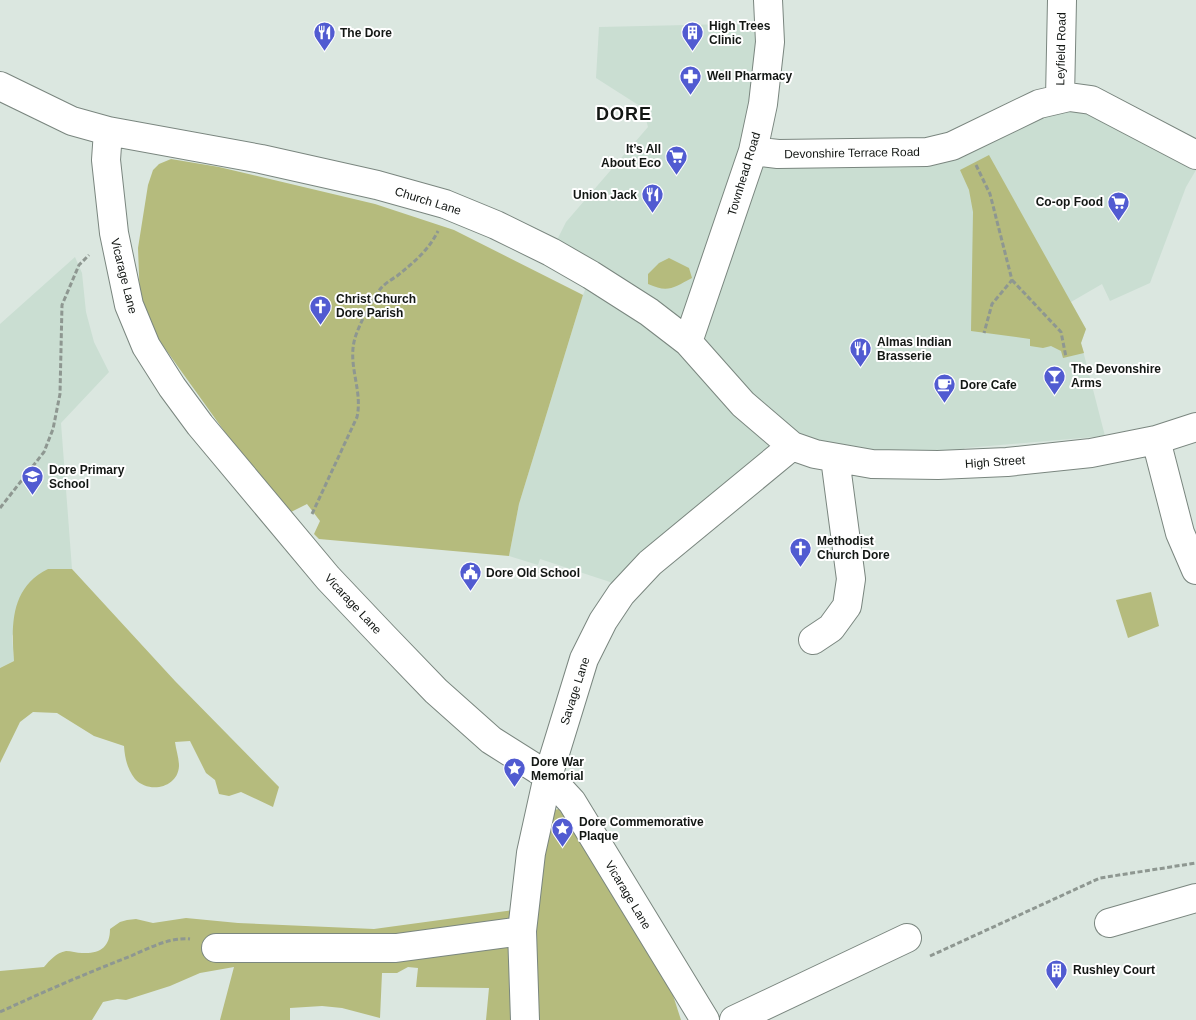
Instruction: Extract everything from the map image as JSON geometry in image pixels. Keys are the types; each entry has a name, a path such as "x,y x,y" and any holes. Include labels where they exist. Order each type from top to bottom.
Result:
{"street":[{"name":"Townhead Road","path":"688,342 754,151 763,104 770,42 768,0"},
{"name":"Leyfield Road","path":"1060,98 1062,0"},
{"name":"Church Lane","path":"0,86 72,121 108,131 261,159 377,185 445,204 496,225 551,252 649,312 688,342 744,404 792,446"},
{"name":"Devonshire Terrace Road","path":"754,151 778,154 927,152 952,146 1040,104 1060,98 1078,97 1090,100 1196,155"},
{"name":"Vicarage Lane","path":"108,131 106,160 114,233 129,305 146,346 200,425 328,578 436,691 491,740 548,776 572,802 705,1020"},
{"name":"High Street","path":"792,446 815,454 872,464 938,465 1008,462 1084,454 1156,440 1196,427"},
{"path":"1156,440 1180,533 1196,570"},
{"name":"Savage Lane","path":"525,1020 522,931 531,853 548,776 584,658 603,621 620,594 650,563 673,542 792,446"},
{"path":"812,640 832,628 848,606 851,580 835,458"},
{"path":"1110,923 1196,898"},
{"path":"216,948 396,948 522,931"},
{"path":"734,1020 907,938"}],"path":[{"path":"975,162 990,194 1012,280 1061,332 1066,357"},
{"path":"290,532 314,512 357,417 359,393 352,361 352,349 356,335 382,287 431,245 440,225 445,204"},
{"path":"0,508 44,452 53,429 60,394 62,305 79,265 114,233"},
{"path":"984,333 992,304 1012,280"},
{"path":"923,959 1100,878 1196,863"},
{"path":"0,1012 90,972 169,941 188,939 216,948"}],"shaded area":[{"path":"770,23 754,150 927,152 1060,98 1196,155 1196,170 1186,187 1150,283 1110,301 1102,284 1071,302 1086,329 1081,343 1105,436 965,448 947,465 792,446 621,594 610,582 540,559 538,565 509,556 519,504 583,295 591,275 551,252 566,222 648,127 643,108 596,78 599,27"},
{"name":"Dore Primary School","path":"75,257 82,273 86,312 94,342 109,372 61,423 72,569 48,569 12,636 14,661 0,668 0,324"}],"green space":[{"path":"989,155 1086,329 1081,343 1084,353 1063,358 1061,351 1051,346 1043,348 1030,346 1030,339 971,331 973,212 969,190 960,170"},
{"path":"171,159 219,167 375,204 454,230 583,295 519,504 509,556 319,539 314,534 320,521 307,504 291,512 227,435 151,329 140,301 138,248 148,185 153,170 159,164"},
{"path":"669,258 689,268 692,278 666,289 648,284 648,274 659,263"},
{"path":"48,569 72,569 175,681 279,787 273,807 241,792 229,796 219,794 215,780 206,773 190,741 175,742 179,766 174,779 162,786 155,787 141,784 135,779 128,767 124,746 94,736 57,713 33,712 20,722 0,763 0,668 14,661 14,620 20,596 36,577"},
{"path":"1151,592 1159,626 1128,638 1116,600"},
{"path":"554,810 564,810 671,989 681,1020 534,1020 533,960 540,855"},
{"path":"513,910 515,1020 486,1020 489,988 416,987 418,968 408,967 397,973 382,973 380,1018 342,1008 322,1006 290,1008 290,1020 220,1020 234,967 200,973 170,986 126,1000 117,999 103,1002 92,1020 0,1020 0,971 44,967 56,955 66,951 88,953 99,951 106,945 110,929 120,922 127,920 136,919 153,923 186,918 238,923 374,929"}],"place":[{"name":"The Dore","path":"324,52"},
{"name":"High Trees Clinic","path":"693,52"},
{"name":"Well Pharmacy","path":"691,95"},
{"name":"It’s All About Eco","path":"677,175"},
{"name":"Union Jack","path":"653,214"},
{"name":"Co-op Food","path":"1119,221"},
{"name":"Christ Church Dore Parish","path":"320,325"},
{"name":"Almas Indian Brasserie","path":"861,368"},
{"name":"The Devonshire Arms","path":"1055,395"},
{"name":"Dore Cafe","path":"944,404"},
{"name":"Dore Primary School","path":"33,496"},
{"name":"Methodist Church Dore","path":"801,567"},
{"name":"Dore Old School","path":"470,592"},
{"name":"Dore War Memorial","path":"515,788"},
{"name":"Dore Commemorative Plaque","path":"563,848"},
{"name":"Rushley Court","path":"1057,989"}],"district":[{"name":"DORE","path":"624,114"}]}
